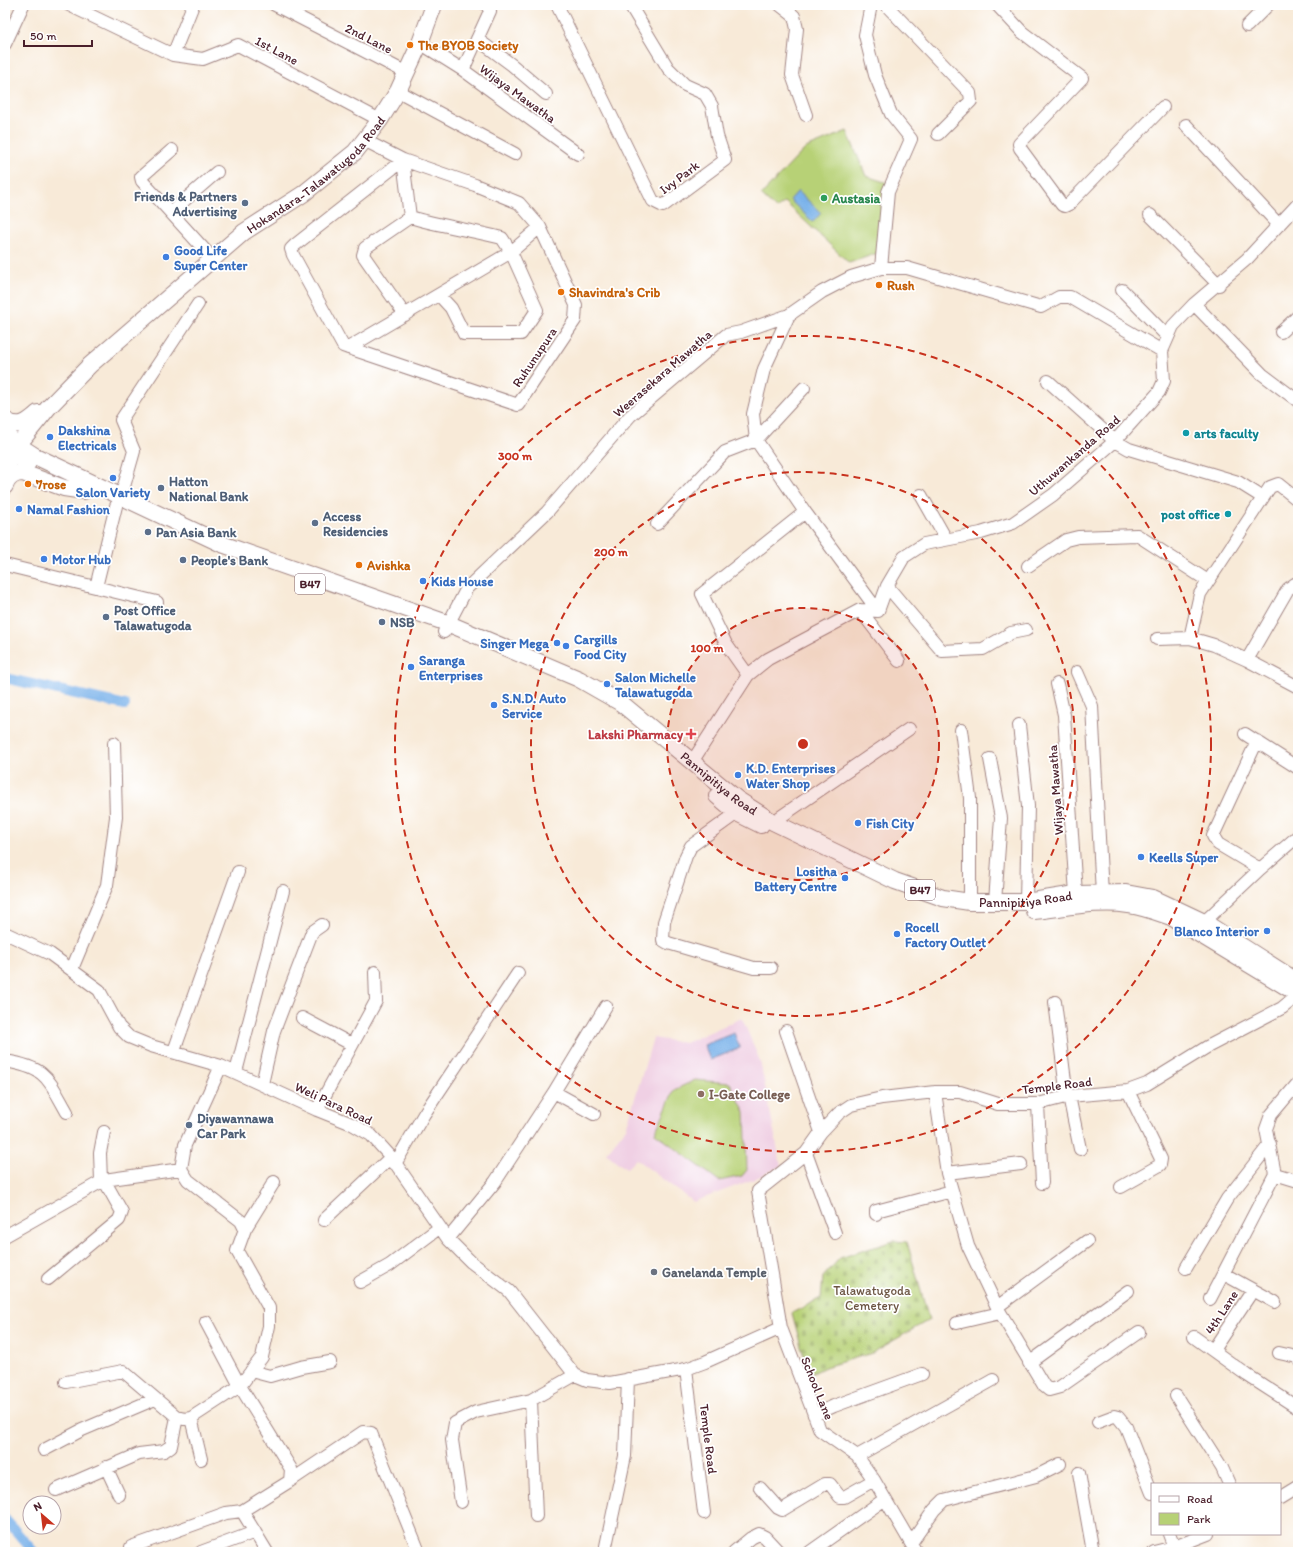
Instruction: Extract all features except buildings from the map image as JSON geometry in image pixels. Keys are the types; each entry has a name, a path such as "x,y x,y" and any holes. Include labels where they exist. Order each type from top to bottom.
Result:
{"main road":[{"name":"Hokandara-Talawatugoda Road","path":"5,470 12,450 60,396 100,356 244,232 303,194 355,152 380,120 398,91 420,43 434,5"},
{"path":"5,420 18,425 24,424 60,396"},
{"path":"60,396 36,436 35,442 37,446 70,473"},
{"name":"Pannipitiya Road","path":"5,434 12,450 84,491 119,502"},
{"name":"Pannipitiya Road","path":"12,450 70,473 119,502 218,553 445,627 579,679 621,703 737,799 773,822 895,881 943,898 970,902 1026,902 1076,894 1126,893 1153,898 1204,922 1298,982"},
{"path":"5,486 11,476 16,473 23,473 64,488 84,491"},
{"name":"Pannipitiya Road","path":"445,627 575,688 610,709 647,736 737,813 892,890 941,907 970,913 1026,912 1103,904 1128,904 1150,909 1171,917 1298,995"}],"street":[{"path":"5,44 23,5"},
{"name":"1st Lane","path":"69,5 173,55 203,59 238,45 380,120"},
{"path":"173,55 193,5"},
{"name":"2nd Lane","path":"275,5 407,73"},
{"path":"463,70 490,11 487,5"},
{"name":"Ivy Park","path":"557,5 654,201 663,206 725,160 717,136 712,106 705,94 685,85 668,68 630,5"},
{"path":"780,5 794,16 797,29 792,75 806,114"},
{"path":"871,5 866,35 875,75 890,114 910,139 888,192 881,268"},
{"path":"886,5 970,93 971,102 938,134"},
{"path":"996,5 1022,32 1082,78 1019,144 1020,148 1062,205 1065,206 1069,204 1163,106"},
{"path":"1246,26 1268,5"},
{"path":"477,39 512,65 546,94"},
{"name":"Wijaya Mawatha","path":"420,43 463,70 578,154"},
{"path":"398,91 515,154"},
{"path":"1186,125 1279,225"},
{"name":"Ruhunupura","path":"348,348 518,405 575,320 576,305 540,227 519,203 475,185 403,160 364,140"},
{"path":"172,150 141,177 142,181 213,259"},
{"path":"403,160 410,217 365,248 363,255 405,315"},
{"path":"403,160 291,249 343,346 348,348 511,252 540,227"},
{"path":"171,212 217,172"},
{"name":"Uthuwankanda Road","path":"878,611 887,586 904,557 924,544 981,533 1013,523 1053,495 1115,441 1159,392 1164,381 1162,351 1173,326 1194,304 1247,259 1279,225 1296,212"},
{"path":"1150,215 1218,285"},
{"name":"Ruhunupura","path":"410,217 426,222 502,238 511,252 538,310 521,334 464,334 452,308 439,295"},
{"name":"Weerasekara Mawatha","path":"445,627 467,588 547,512 630,416 726,335 741,332 790,315 822,292 851,277 881,268 907,268 1041,307 1059,297 1070,298 1162,351"},
{"path":"1122,290 1168,337"},
{"path":"96,587 134,451 121,420 198,304"},
{"path":"1194,304 1262,374 1298,401"},
{"path":"790,315 764,369 753,414 756,440 805,512 878,611"},
{"path":"1281,332 1298,316"},
{"path":"1048,380 1115,441 1129,449 1238,482 1262,497"},
{"path":"657,524 725,452 756,440 804,388"},
{"path":"1190,638 1200,594 1262,497 1270,487 1278,484 1298,500"},
{"path":"921,495 946,539"},
{"path":"748,675 726,644 702,594 805,512"},
{"path":"1028,566 1066,540 1078,537 1137,534 1208,581"},
{"path":"5,565 157,602"},
{"path":"1247,660 1288,589 1295,584 1298,586"},
{"path":"887,586 942,651 983,649 1011,633 1026,630"},
{"path":"692,762 748,675 768,659 860,610 878,611"},
{"path":"860,610 899,661"},
{"path":"1157,639 1190,638 1214,645 1247,660 1298,687"},
{"path":"1077,672 1092,706 1102,894"},
{"name":"Wijaya Mawatha","path":"1057,684 1064,715 1076,894"},
{"path":"1019,725 1028,806 1026,902"},
{"path":"773,822 910,729"},
{"path":"961,730 970,798 970,902"},
{"path":"1245,734 1298,768"},
{"path":"1257,742 1213,836 1218,844 1260,869"},
{"path":"72,969 107,885 116,817 114,744"},
{"path":"990,758 1001,818 995,902"},
{"path":"737,813 691,846 686,856 664,922 663,940 668,943 754,968 771,968"},
{"path":"1204,922 1260,869 1298,836"},
{"path":"174,1051 238,872"},
{"path":"236,1072 283,891"},
{"path":"262,1084 276,1024 312,932 322,925"},
{"name":"Weli Para Road","path":"5,933 50,954 99,990 119,1027 129,1037 151,1046 174,1051 236,1072 317,1110 352,1124 371,1135 393,1160 448,1239 471,1262 509,1291 575,1375"},
{"path":"317,1110 376,1001 375,972"},
{"path":"324,1220 393,1160 518,973"},
{"name":"Temple Road","path":"758,1191 806,1153 821,1132 840,1113 851,1105 882,1098 934,1092 960,1092 998,1104 1038,1104 1068,1097 1128,1091 1147,1084 1207,1047 1282,1008 1298,995"},
{"path":"1055,1002 1068,1097 1080,1149"},
{"path":"448,1239 495,1182 554,1092 606,1006"},
{"path":"302,1018 352,1044"},
{"path":"786,1031 821,1132"},
{"path":"5,1061 36,1068 49,1080 67,1112"},
{"path":"221,1066 185,1145 181,1169 188,1180 241,1221 245,1228"},
{"path":"1210,1300 1275,1174 1266,1129 1271,1115 1298,1084"},
{"path":"1121,1187 1160,1165 1161,1159 1128,1091"},
{"path":"554,1092 594,1114"},
{"path":"934,1092 947,1174 968,1246 999,1310 1044,1386 1049,1390 1060,1387 1139,1332"},
{"path":"1038,1104 1042,1183"},
{"path":"48,1279 119,1220 122,1212 102,1180 100,1153 104,1132"},
{"path":"1186,1268 1227,1199 1270,1144"},
{"path":"806,1153 835,1233"},
{"path":"947,1174 1021,1164"},
{"path":"5,1236 102,1180 181,1169"},
{"path":"1275,1174 1298,1181"},
{"path":"66,1382 122,1371 177,1417 184,1419 191,1418 240,1386 262,1357 269,1326 269,1308 236,1251 245,1228 274,1182"},
{"name":"School Lane","path":"758,1191 781,1328 820,1430 857,1456 874,1480 915,1550"},
{"path":"876,1214 876,1211 952,1191"},
{"path":"360,1282 390,1265 439,1228"},
{"path":"957,1323 999,1310 1087,1241"},
{"path":"1224,1274 1275,1302"},
{"name":"4th Lane","path":"1213,1350 1253,1290"},
{"path":"1029,1363 1128,1291"},
{"path":"206,1322 240,1386 291,1469 290,1481"},
{"path":"461,1502 452,1440 455,1424 476,1412 531,1400 575,1375 587,1380 610,1383 686,1369 781,1328"},
{"path":"1194,1337 1247,1375 1298,1408"},
{"path":"1279,1353 1297,1357 1298,1359"},
{"path":"251,1371 270,1376 301,1367 330,1362"},
{"name":"Temple Road","path":"686,1369 704,1513"},
{"path":"814,1415 834,1406 922,1374"},
{"path":"607,1552 606,1546 625,1456 628,1380"},
{"path":"857,1456 993,1380"},
{"path":"1176,1396 1222,1468 1229,1483"},
{"path":"44,1450 82,1430 155,1399"},
{"path":"531,1400 536,1516"},
{"path":"1098,1422 1114,1416 1121,1420 1126,1427 1151,1490"},
{"path":"56,1490 106,1467 139,1454 164,1451 171,1446 177,1417"},
{"path":"191,1418 201,1459"},
{"path":"131,1547 226,1513 242,1511 363,1432 370,1433 419,1552"},
{"path":"915,1550 934,1510 944,1500 1036,1476 1060,1464"},
{"path":"106,1467 118,1496"},
{"path":"1079,1473 1093,1552"},
{"path":"760,1488 778,1508 782,1510 824,1484 830,1484 840,1497 844,1497 874,1480"},
{"path":"1281,1497 1298,1487"},
{"path":"810,1552 885,1499"},
{"path":"242,1511 268,1552"},
{"path":"201,1552 255,1532"},
{"path":"734,1552 751,1538 759,1534 766,1537 779,1552"},
{"path":"1169,1535 1174,1547"},
{"path":"1154,1552 1174,1547 1205,1535"}],"shaded area":[{"name":"I-Gate College","path":"742,1018 760,1061 781,1166 752,1180 693,1202 636,1159 626,1169 606,1153 626,1128 653,1038 685,1043"}],"green space":[{"name":"Austasia","path":"847,131 866,176 888,183 881,252 849,263 785,202 776,209 761,195 806,148"},
{"path":"695,1080 730,1083 745,1112 747,1170 742,1176 719,1181 655,1133 674,1090"},
{"name":"Talawatugoda Cemetery","path":"893,1241 907,1242 929,1320 872,1353 825,1367 809,1375 792,1313 821,1298 823,1277 840,1258"}],"water":[{"path":"798,191 821,213 813,222 790,200"},
{"path":"734,1033 740,1048 710,1060 704,1045"}],"waterway":[{"path":"5,678 125,705"},
{"path":"5,1519 34,1552"}],"place":[{"name":"The BYOB Society","path":"410,45"},
{"name":"Austasia","path":"824,198"},
{"name":"Friends & Partners Advertising","path":"245,203"},
{"name":"Good Life Super Center","path":"166,257"},
{"name":"Rush","path":"879,285"},
{"name":"Shavindra's Crib","path":"561,292"},
{"name":"arts faculty","path":"1186,433"},
{"name":"Dakshina Electricals","path":"50,437"},
{"name":"Salon Variety","path":"113,478"},
{"name":"7rose","path":"28,484"},
{"name":"Hatton National Bank","path":"161,488"},
{"name":"Namal Fashion","path":"19,509"},
{"name":"post office","path":"1228,514"},
{"name":"Access Residencies","path":"315,523"},
{"name":"Pan Asia Bank","path":"148,532"},
{"name":"Motor Hub","path":"44,559"},
{"name":"People's Bank","path":"183,560"},
{"name":"Avishka","path":"359,565"},
{"name":"Kids House","path":"423,581"},
{"name":"Post Office Talawatugoda","path":"106,617"},
{"name":"NSB","path":"382,622"},
{"name":"Singer Mega","path":"557,643"},
{"name":"Cargills Food City","path":"566,646"},
{"name":"Saranga Enterprises","path":"411,667"},
{"name":"Salon Michelle Talawatugoda","path":"607,684"},
{"name":"S.N.D. Auto Service","path":"494,705"},
{"name":"Lakshi Pharmacy","path":"691,734"},
{"name":"K.D. Enterprises Water Shop","path":"738,775"},
{"name":"Fish City","path":"858,823"},
{"name":"Keells Super","path":"1141,857"},
{"name":"Lositha Battery Centre","path":"845,878"},
{"name":"Blanco Interior","path":"1267,931"},
{"name":"Rocell Factory Outlet","path":"897,934"},
{"name":"I-Gate College","path":"701,1094"},
{"name":"Diyawannawa Car Park","path":"189,1125"},
{"name":"Ganelanda Temple","path":"654,1272"}]}
